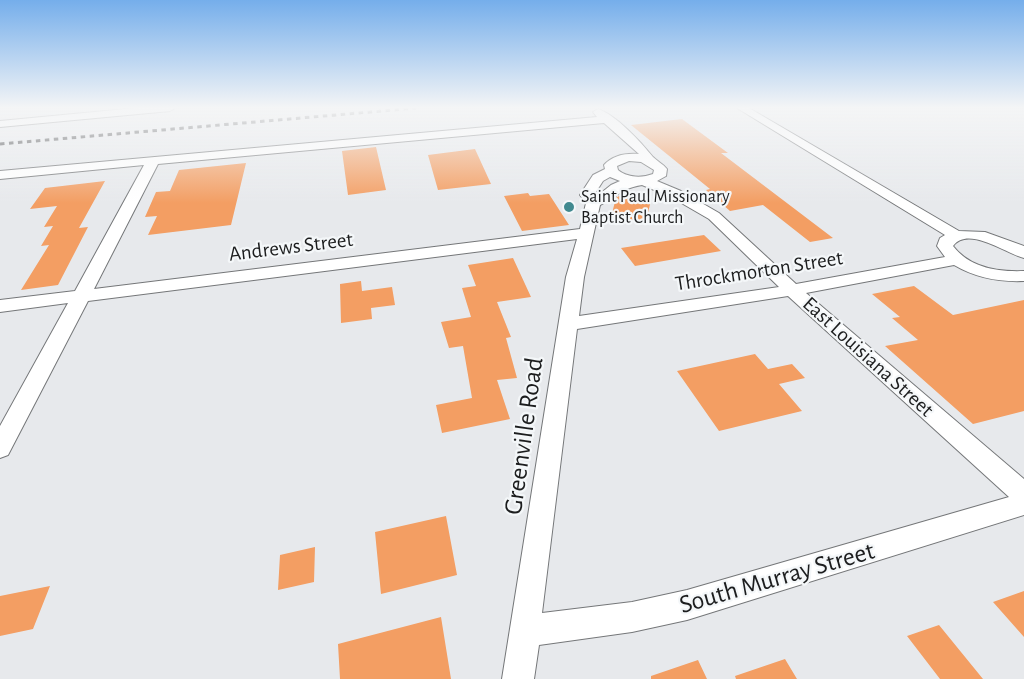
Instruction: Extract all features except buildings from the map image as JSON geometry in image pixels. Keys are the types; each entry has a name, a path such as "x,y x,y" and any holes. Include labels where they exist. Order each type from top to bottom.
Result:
{"street":[{"path":"0,175 383,140"},
{"path":"614,166 621,152 622,140"},
{"path":"629,140 642,150 649,161"},
{"path":"795,140 957,236"},
{"path":"614,166 636,158 649,161"},
{"path":"0,448 153,161"},
{"name":"East Louisiana Street","path":"649,161 659,166 661,172 710,205 714,216"},
{"name":"East Louisiana Street","path":"614,166 620,177 638,180 676,194 714,216 792,290 1024,495"},
{"name":"Greenville Road","path":"518,679 575,277 587,233 592,203 587,195 598,178 614,166"},
{"path":"592,203 605,198 608,193 619,186 655,178 661,172"},
{"name":"Andrews Street","path":"0,306 587,233"},
{"path":"1022,251 985,237 957,236 946,241 945,246 956,260 983,272 999,276 1022,277"},
{"name":"Throckmorton Street","path":"569,324 792,290 956,260"},
{"name":"South Murray Street","path":"525,631 632,617 687,605 1024,504"}],"railway":[{"path":"0,144 50,140"}],"place":[{"name":"Saint Paul Missionary Baptist Church","path":"569,207"}]}
